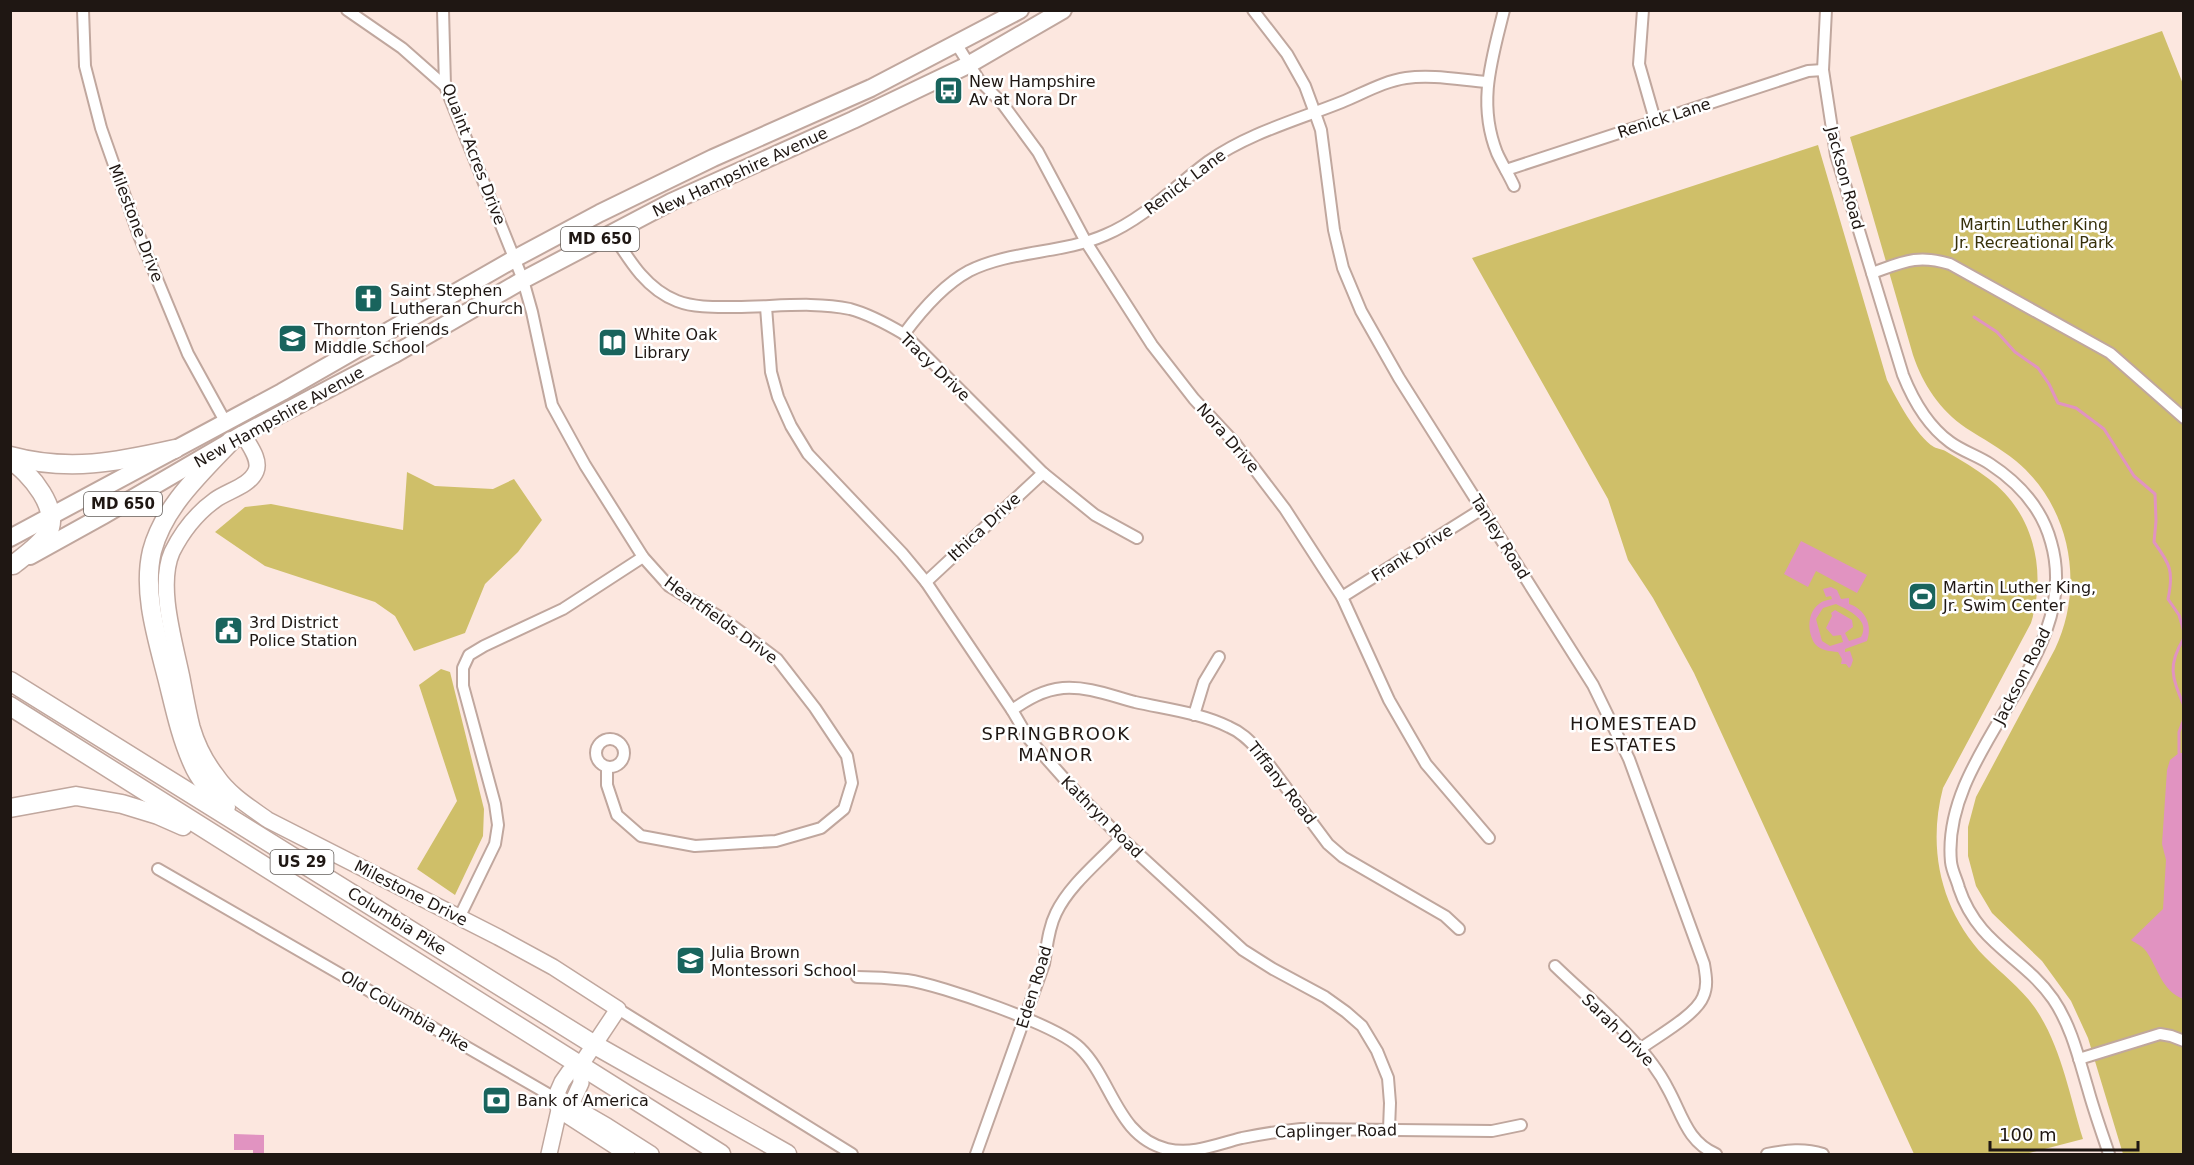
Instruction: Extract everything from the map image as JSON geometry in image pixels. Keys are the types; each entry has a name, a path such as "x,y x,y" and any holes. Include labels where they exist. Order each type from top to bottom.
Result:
{"highway":[{"path":"233,433 167,514 153,550 149,569 152,609 181,733 194,766 208,788 244,826"},
{"path":"10,456 57,464 86,465 123,461 175,449"},
{"path":"10,460 19,466 37,486 52,515 47,534 12,566"},
{"name":"Columbia Pike","path":"10,681 593,1044 768,1150 787,1155"},
{"name":"Columbia Pike","path":"10,706 721,1155"},
{"path":"10,808 76,796 122,804 158,815 246,855"}],"main road":[{"name":"New Hampshire Avenue","path":"12,566 143,492 249,420 280,402 282,392 514,259 600,213 725,153 871,88 1020,10"},
{"name":"New Hampshire Avenue","path":"10,538 175,449 233,433 393,355 523,280 670,202 853,120 968,65 1063,10"},
{"path":"725,153 734,172"}],"street":[{"name":"Milestone Drive","path":"82,10 85,66 101,128 138,233 188,354 233,433 257,460 256,472 246,482 216,499 195,518 172,554 167,578 167,602 193,728 203,754 217,776 235,796 268,820 552,967 852,1155"},
{"path":"347,10 402,48 444,86"},
{"name":"Quaint Acres Drive","path":"443,10 444,86 514,259"},
{"name":"Tanley Road","path":"1253,10 1287,54 1305,86 1315,113 1321,130 1334,230 1343,268 1360,311 1593,685 1629,759 1704,964 1707,983 1703,999 1692,1011 1640,1049"},
{"path":"1504,10 1490,60 1486,100 1497,152 1514,186"},
{"path":"1642,10 1639,64 1655,120"},
{"name":"Jackson Road","path":"1826,10 1823,70 1836,155 1903,375 1912,397 1930,422 1950,442 1990,464 2016,484 2044,521 2058,566 2054,606 2048,628 2037,653 1965,785 1954,814 1951,839 1952,864 1965,906 1982,931 2054,1001 2079,1059 2109,1155"},
{"name":"Nora Drive","path":"957,45 979,80 1002,103 1038,152 1086,242 1152,345 1194,399 1234,442 1285,509 1342,597 1389,700 1426,764 1489,838"},
{"name":"Renick Lane","path":"1506,170 1808,71 1823,70"},
{"name":"Renick Lane","path":"904,334 917,317 950,285 969,272 1008,258 1066,248 1106,235 1147,210 1209,161 1254,136 1405,78 1488,82"},
{"name":"Tracy Drive","path":"612,233 635,270 653,286 677,302 707,306 823,306 851,309 876,318 904,334 1043,473 1095,515 1137,538"},
{"path":"1872,273 1909,260 1925,258 1950,264 2110,353 2184,418"},
{"name":"Heartfields Drive","path":"514,259 532,312 552,405 585,465 643,557 669,585 726,621 777,659 816,708 847,756 852,783 844,809 821,828 776,841 695,846 641,836 617,815 607,785 607,767"},
{"name":"Kathryn Road","path":"766,307 771,372 778,397 790,426 808,454 902,553 926,582 1029,739 1049,764 1121,838 1243,950 1325,997 1362,1026 1377,1051 1388,1078 1389,1129"},
{"name":"Ithica Drive","path":"926,582 1043,473"},
{"name":"Frank Drive","path":"1342,597 1482,509"},
{"path":"459,918 495,844 498,825 495,804 463,686 463,668 469,655 562,609 643,557"},
{"path":"1194,715 1204,682 1219,657"},
{"name":"Tiffany Road","path":"1012,710 1032,697 1050,690 1065,688 1094,691 1194,715 1229,726 1246,736 1328,844 1343,857 1444,916 1459,929"},
{"name":"Eden Road","path":"976,1155 1044,964 1056,913 1068,893 1121,838"},
{"name":"Old Columbia Pike","path":"158,869 651,1155"},
{"name":"Sarah Drive","path":"1555,966 1640,1049 1656,1068 1669,1089 1688,1132 1700,1145 1716,1155"},
{"name":"Caplinger Road","path":"857,977 909,980 1025,1019 1061,1035 1080,1048 1127,1123 1144,1138 1164,1148 1183,1152 1271,1132 1301,1129 1389,1129 1439,1132 1492,1131 1521,1125"},
{"path":"549,1155 569,1072 580,1066 618,1009"},
{"path":"2079,1059 2160,1034 2184,1041"},
{"name":"Old Columbia Pike","path":"562,1104 627,1155"},
{"path":"1767,1155 1793,1150 1809,1150 1823,1155"}],"green space":[{"name":"Martin Luther King Jr. Recreational Park","path":"2162,31 2183,84 2183,1154 2123,1154 2088,1038 2071,1001 2042,961 1992,913 1976,886 1968,856 1968,827 1976,797 2055,649 2064,625 2069,600 2070,574 2067,549 2050,501 2035,480 2010,456 1957,421 1940,405 1927,387 1913,355 1850,137"},
{"path":"1818,145 1887,380 1896,397 1927,442 1974,468 2004,493 2017,509 2033,544 2038,583 2031,623 1943,788 1938,811 1937,834 1942,878 1948,899 1958,920 1985,957 2021,991 2047,1028 2060,1059 2083,1139 2025,1154 1914,1154 1694,673 1653,598 1628,560 1608,499 1472,258"},
{"path":"407,472 435,486 493,489 514,479 542,520 518,552 485,584 465,633 414,651 395,616 375,602 265,566 215,532 245,507 271,504 403,530"},
{"path":"441,669 450,672 484,809 483,836 455,895 417,869 457,801 419,685"}],"shaded area":[{"path":"1801,541 1867,575 1857,593 1816,571 1808,587 1784,574"},
{"path":"1831,587 1837,590 1841,599 1849,598 1849,604 1855,606 1863,614 1868,624 1867,641 1845,649 1845,652 1850,651 1853,660 1849,668 1846,664 1841,664 1842,659 1838,652 1820,648 1812,639 1810,617 1812,612 1820,603 1832,599 1831,596 1826,597 1823,589","holes":["1836,604 1857,616 1861,621 1863,631 1861,637 1849,641 1845,633 1853,627 1852,620 1835,610 1831,613 1832,616 1826,628 1833,636 1841,635 1843,642 1830,646 1822,641 1816,619 1823,608"]},
{"path":"2179,753 2184,753 2183,999 2170,991 2146,951 2131,940 2163,909 2166,860 2162,844 2167,770 2170,760"},
{"path":"234,1134 264,1135 264,1154 253,1154 253,1150 234,1150"}],"waterway":[{"path":"1974,317 1997,332 2015,352 2038,368 2058,403 2076,408 2104,429 2134,476 2155,494 2154,542 2167,562 2171,581 2168,599 2179,615 2184,632"},
{"path":"2184,638 2173,664 2174,679 2184,706"},
{"path":"2179,753 2179,732 2184,719"}],"place":[{"name":"New Hampshire Av at Nora Dr","path":"948,90"},
{"name":"Saint Stephen Lutheran Church","path":"369,299"},
{"name":"Thornton Friends Middle School","path":"293,338"},
{"name":"White Oak Library","path":"613,343"},
{"name":"Martin Luther King, Jr. Swim Center","path":"1922,596"},
{"name":"3rd District Police Station","path":"228,631"},
{"name":"Julia Brown Montessori School","path":"690,961"},
{"name":"Bank of America","path":"496,1100"}],"district":[{"name":"HOMESTEAD ESTATES","path":"1634,733"},
{"name":"SPRINGBROOK MANOR","path":"1056,743"}]}
